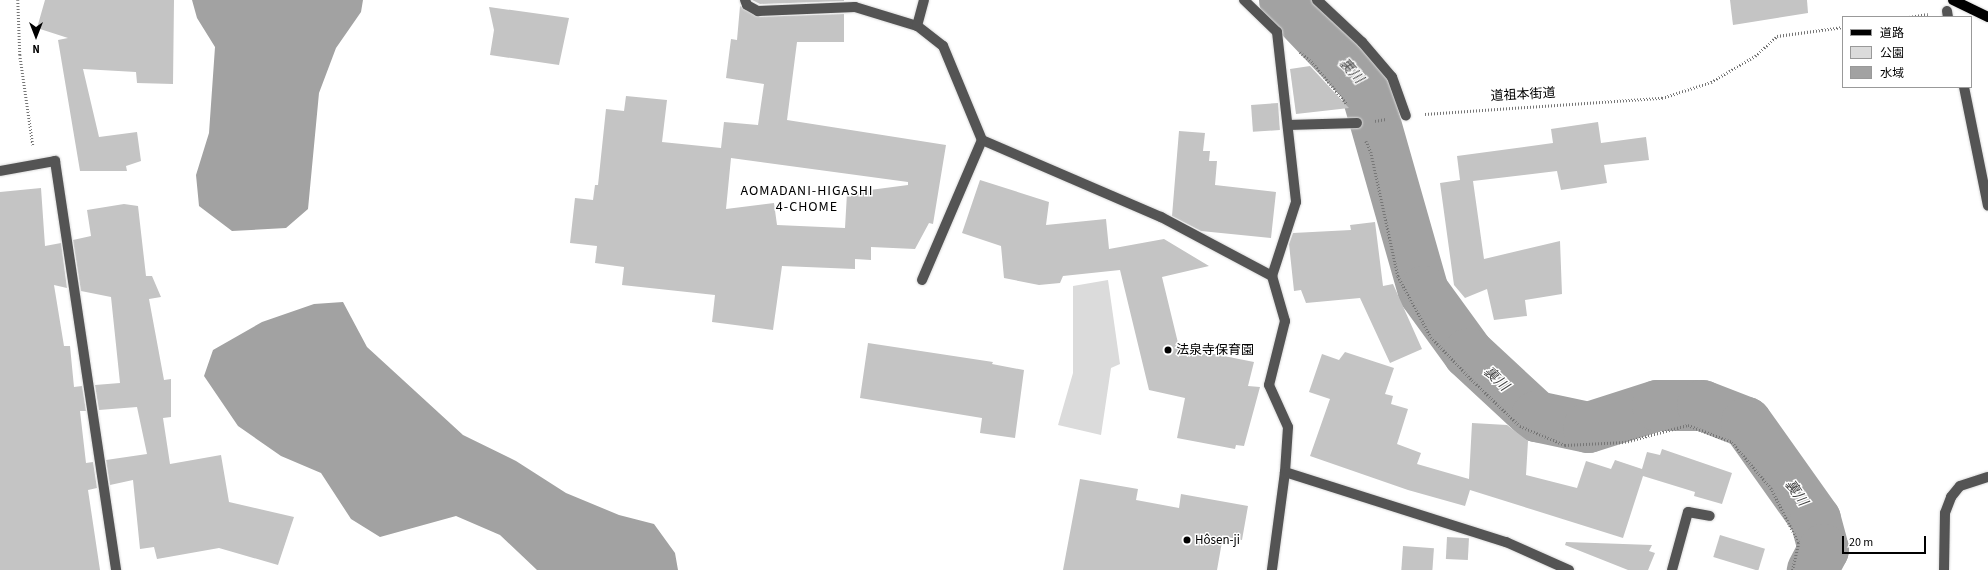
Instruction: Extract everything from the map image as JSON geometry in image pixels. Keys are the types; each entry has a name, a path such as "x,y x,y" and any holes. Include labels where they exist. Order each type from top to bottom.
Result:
{"main road":[{"path":"1954,0 1988,17"}],"street":[{"path":"745,0 747,5 758,11 855,7 917,26 943,46 982,140 1161,218 1272,276"},
{"path":"917,26 924,0"},
{"path":"1244,0 1277,32 1296,202 1272,276 1284,321 1270,385 1288,427 1285,472 1272,570"},
{"path":"1317,0 1362,42 1392,78 1406,116"},
{"path":"1964,88 1988,206"},
{"path":"1288,125 1357,123"},
{"path":"922,280 982,140"},
{"path":"0,171 55,161 116,570"},
{"path":"1285,472 1506,542 1570,570"},
{"path":"1944,570 1945,513 1951,498 1960,486 1988,477"},
{"path":"1672,570 1688,512 1710,516"}],"path":[{"path":"18,0 20,55 36,164"},
{"name":"道祖本街道","path":"1357,123 1406,116 1662,98 1711,82 1755,56 1777,36 1842,27"},
{"path":"1277,32 1314,63 1346,100 1371,152 1398,276 1431,337 1472,380 1520,426 1565,445 1625,442 1688,425 1732,442 1771,488 1799,543 1793,570"}],"green space":[{"path":"1108,280 1120,364 1111,368 1101,435 1058,425 1073,373 1073,286"}],"water":[{"path":"192,0 363,0 361,12 336,48 319,93 308,209 286,228 232,231 199,206 196,175 209,133 215,47 197,18"},
{"path":"343,302 367,347 463,435 516,461 566,493 619,515 654,524 675,553 678,570 537,570 500,535 456,516 380,537 351,519 321,473 281,456 238,426 204,376 213,350 262,322 314,304"}],"building":[{"path":"45,0 174,0 173,84 137,83 136,72 83,69 99,137 137,132 141,161 126,166 127,171 80,171 58,40 68,38 37,28"},
{"path":"752,0 844,0 844,1 760,4"},
{"path":"1730,0 1807,0 1808,13 1733,25"},
{"path":"740,6 758,17 844,14 844,42 797,42 787,120 946,145 933,224 929,223 915,249 871,247 871,260 855,259 855,269 782,266 773,330 712,322 715,295 622,285 624,267 595,263 597,246 570,243 575,198 593,200 595,185 598,185 606,109 624,111 626,96 667,100 662,142 721,148 724,122 758,125 764,84 726,78 731,39 737,40","holes":["731,158 908,182 908,185 847,193 845,228 777,225 774,203 726,209"]},
{"path":"489,7 569,18 559,65 490,55 494,30"},
{"path":"1310,66 1349,108 1296,114 1290,69"},
{"path":"1278,103 1280,130 1253,132 1251,105"},
{"path":"1598,122 1601,143 1646,137 1649,160 1604,165 1607,183 1561,190 1557,171 1473,181 1484,259 1560,241 1562,294 1525,300 1527,316 1494,320 1487,289 1465,298 1454,285 1440,183 1460,180 1457,156 1553,143 1551,129"},
{"path":"1179,131 1205,133 1203,151 1210,151 1209,161 1217,161 1215,185 1276,192 1271,238 1201,231 1172,216"},
{"path":"980,180 1049,202 1046,225 1106,219 1109,249 1164,239 1209,266 1162,277 1179,347 1254,362 1248,386 1260,387 1244,446 1236,445 1235,449 1177,438 1185,398 1149,390 1120,270 1063,276 1060,283 1039,285 1004,278 1001,246 962,233"},
{"path":"41,188 45,246 61,243 67,288 54,285 64,346 70,346 74,387 82,386 86,411 80,411 86,463 93,462 97,488 88,490 100,570 0,570 0,192"},
{"path":"124,204 138,206 146,276 152,276 161,297 149,299 164,380 171,379 171,417 163,418 170,464 221,455 229,502 294,517 278,565 219,548 157,559 154,547 140,549 133,480 110,485 106,460 147,454 137,407 99,410 95,385 120,383 111,297 81,291 73,240 91,236 87,210"},
{"path":"1375,222 1383,286 1393,284 1422,349 1390,363 1360,298 1306,303 1301,290 1294,291 1289,244 1293,233 1351,230 1350,225"},
{"path":"868,343 993,362 992,364 1024,370 1015,438 980,433 982,418 860,398"},
{"path":"1345,352 1394,368 1385,394 1393,396 1391,404 1408,409 1397,444 1421,453 1417,464 1469,479 1472,423 1507,425 1528,441 1526,475 1577,488 1586,461 1611,469 1615,460 1642,469 1647,452 1660,455 1662,449 1732,473 1722,504 1694,496 1695,492 1643,476 1623,538 1470,490 1465,506 1408,490 1310,456 1330,399 1309,392 1322,354 1339,360"},
{"path":"1080,479 1138,489 1136,500 1179,508 1181,494 1248,506 1242,540 1223,536 1217,570 1063,570"},
{"path":"1720,535 1765,549 1758,570 1713,557"},
{"path":"1447,537 1469,538 1468,560 1446,559"},
{"path":"1566,542 1652,545 1649,551 1655,553 1648,570 1628,570 1565,545"},
{"path":"1403,546 1434,548 1432,570 1401,570"}],"waterway":[{"name":"裏川","path":"1284,0 1364,84 1423,291 1468,353 1536,416 1588,427 1657,405 1702,405 1746,422 1815,519 1823,549 1812,570"}],"place":[{"name":"法泉寺保育園","path":"1168,350"},
{"name":"Hôsen-ji","path":"1187,540"}],"district":[{"name":"AOMADANI-HIGASHI 4-CHOME","path":"807,200"}]}
